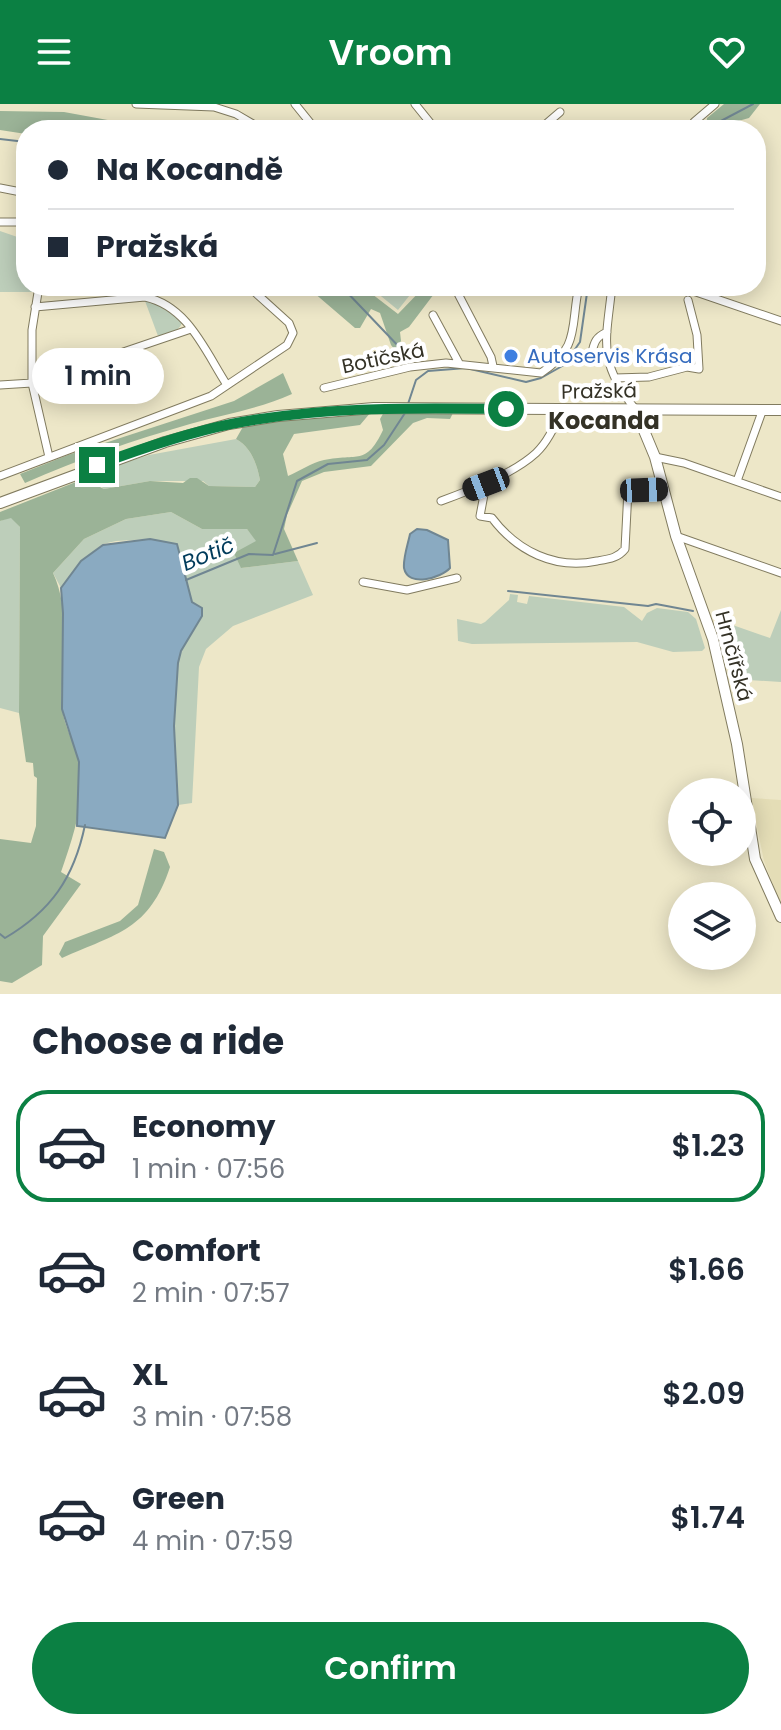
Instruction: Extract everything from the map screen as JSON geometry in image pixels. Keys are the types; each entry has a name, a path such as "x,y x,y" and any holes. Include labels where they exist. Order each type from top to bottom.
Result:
{"main road":[{"name":"Pražská","path":"0,503 120,457 229,424 324,411 407,408 781,410"},
{"name":"Hrnčířská","path":"635,409 655,457 676,536 705,615 726,688 755,859 781,917"}],"street":[{"path":"136,104 214,107 246,120"},
{"path":"295,104 308,120"},
{"path":"415,104 428,120"},
{"path":"698,120 715,104"},
{"path":"551,120 560,112"},
{"path":"37,296 32,330 32,383 49,457"},
{"path":"0,476 211,396 287,345 292,336 289,323 259,296"},
{"path":"459,296 493,366"},
{"name":"Botičská","path":"324,388 410,367 459,363 541,373 563,355 573,336 578,296"},
{"path":"611,296 606,354 608,366 621,392 635,409"},
{"path":"708,296 781,321"},
{"path":"35,307 145,297 161,300 184,317 227,385"},
{"path":"615,378 649,377 687,367 699,369 697,335 688,300"},
{"path":"433,315 459,363"},
{"path":"0,385 32,383 191,329"},
{"path":"606,354 592,353 599,336 607,332"},
{"path":"737,481 763,409"},
{"path":"441,501 486,484 536,453 551,433 562,410"},
{"path":"655,457 684,463 781,497"},
{"path":"486,484 480,516 492,518 506,536 527,551 560,563 592,563 620,556 625,549 628,490 664,489"},
{"path":"676,536 781,573"},
{"path":"363,582 407,590 457,578"}],"shaded area":[{"path":"756,798 781,800 781,905 764,861 756,822"}],"green space":[{"path":"724,104 760,104 749,118 742,120 707,118"},
{"path":"0,111 64,112 108,120 16,120 16,132 0,130"},
{"path":"0,231 16,237 16,292 0,292"},
{"path":"318,296 375,296 398,314 415,296 432,296 409,327 400,332 401,341 395,350 380,313 371,309 360,328 355,328"},
{"path":"381,296 409,296 398,310"},
{"path":"145,301 167,307 182,321 179,328 158,336"},
{"path":"283,373 292,394 280,399 127,443 25,483 20,474 68,455 234,401"},
{"path":"371,412 360,425 294,434 283,454 288,476 319,461 366,453 383,430 380,419 384,412 453,413 450,419 427,418 413,423 371,466 324,472 302,481 284,529 298,561 241,568 234,553 256,541 247,529 202,529 171,512 126,519 84,539 53,573 59,588 64,621 63,713 81,778 77,819 61,872 81,884 43,936 42,965 12,983 0,981 0,839 31,843 36,826 37,778 33,763 26,762 19,713 20,527 11,518 0,521 0,512 91,476 96,485 104,489 150,481 183,483 190,478 197,478 209,486 255,487 260,480 255,462 246,447 236,439 244,425 298,417"},
{"path":"236,439 246,447 255,462 260,480 255,487 209,486 203,481 150,481 104,489 92,479 91,473 149,455"},
{"path":"171,512 202,529 247,529 257,541 241,568 298,561 313,595 233,626 206,649 199,667 192,803 178,805 173,729 176,671 182,650 202,616 192,602 181,561 150,539 116,541 103,544 81,561 61,588 53,573 84,539 126,519"},
{"path":"11,517 20,527 19,713 0,708 0,521"},
{"path":"510,594 518,595 517,602 527,604 529,596 624,607 642,621 647,613 657,608 688,612 696,619 705,648 702,651 673,652 637,642 472,644 458,641 457,619 481,624 509,600"},
{"path":"781,610 781,682 732,679 718,625 724,622 770,638"},
{"path":"154,849 164,852 170,867 152,904 129,927 62,958 59,954 65,942 120,921 138,905"}],"water":[{"path":"417,529 427,530 448,540 450,568 446,572 425,579 412,578 407,574 404,568 406,551 410,534"},
{"path":"150,539 177,544 192,602 202,608 202,616 181,651 178,663 174,726 178,805 165,838 77,826 79,762 62,709 61,588 81,561 103,545"}],"waterway":[{"name":"Botič","path":"723,120 753,104"},
{"path":"0,139 16,141"},
{"path":"351,296 403,351"},
{"name":"Botič","path":"408,404 416,380 428,371 466,368 526,382 541,378 564,365 580,342 587,296"},
{"name":"Botič","path":"186,580 249,554 273,555 297,481 328,464 367,460 384,445 405,413"},
{"path":"275,554 317,543"},
{"path":"508,591 648,606 656,604 693,611"},
{"name":"Botič","path":"0,934 5,938 48,904 67,877 85,825"}],"place":[{"name":"Autoservis Krása","path":"511,356"}],"district":[{"name":"Kocanda","path":"604,420"}],"route":[{"path":"97,465 229,424 278,416 374,408 506,409"}]}
